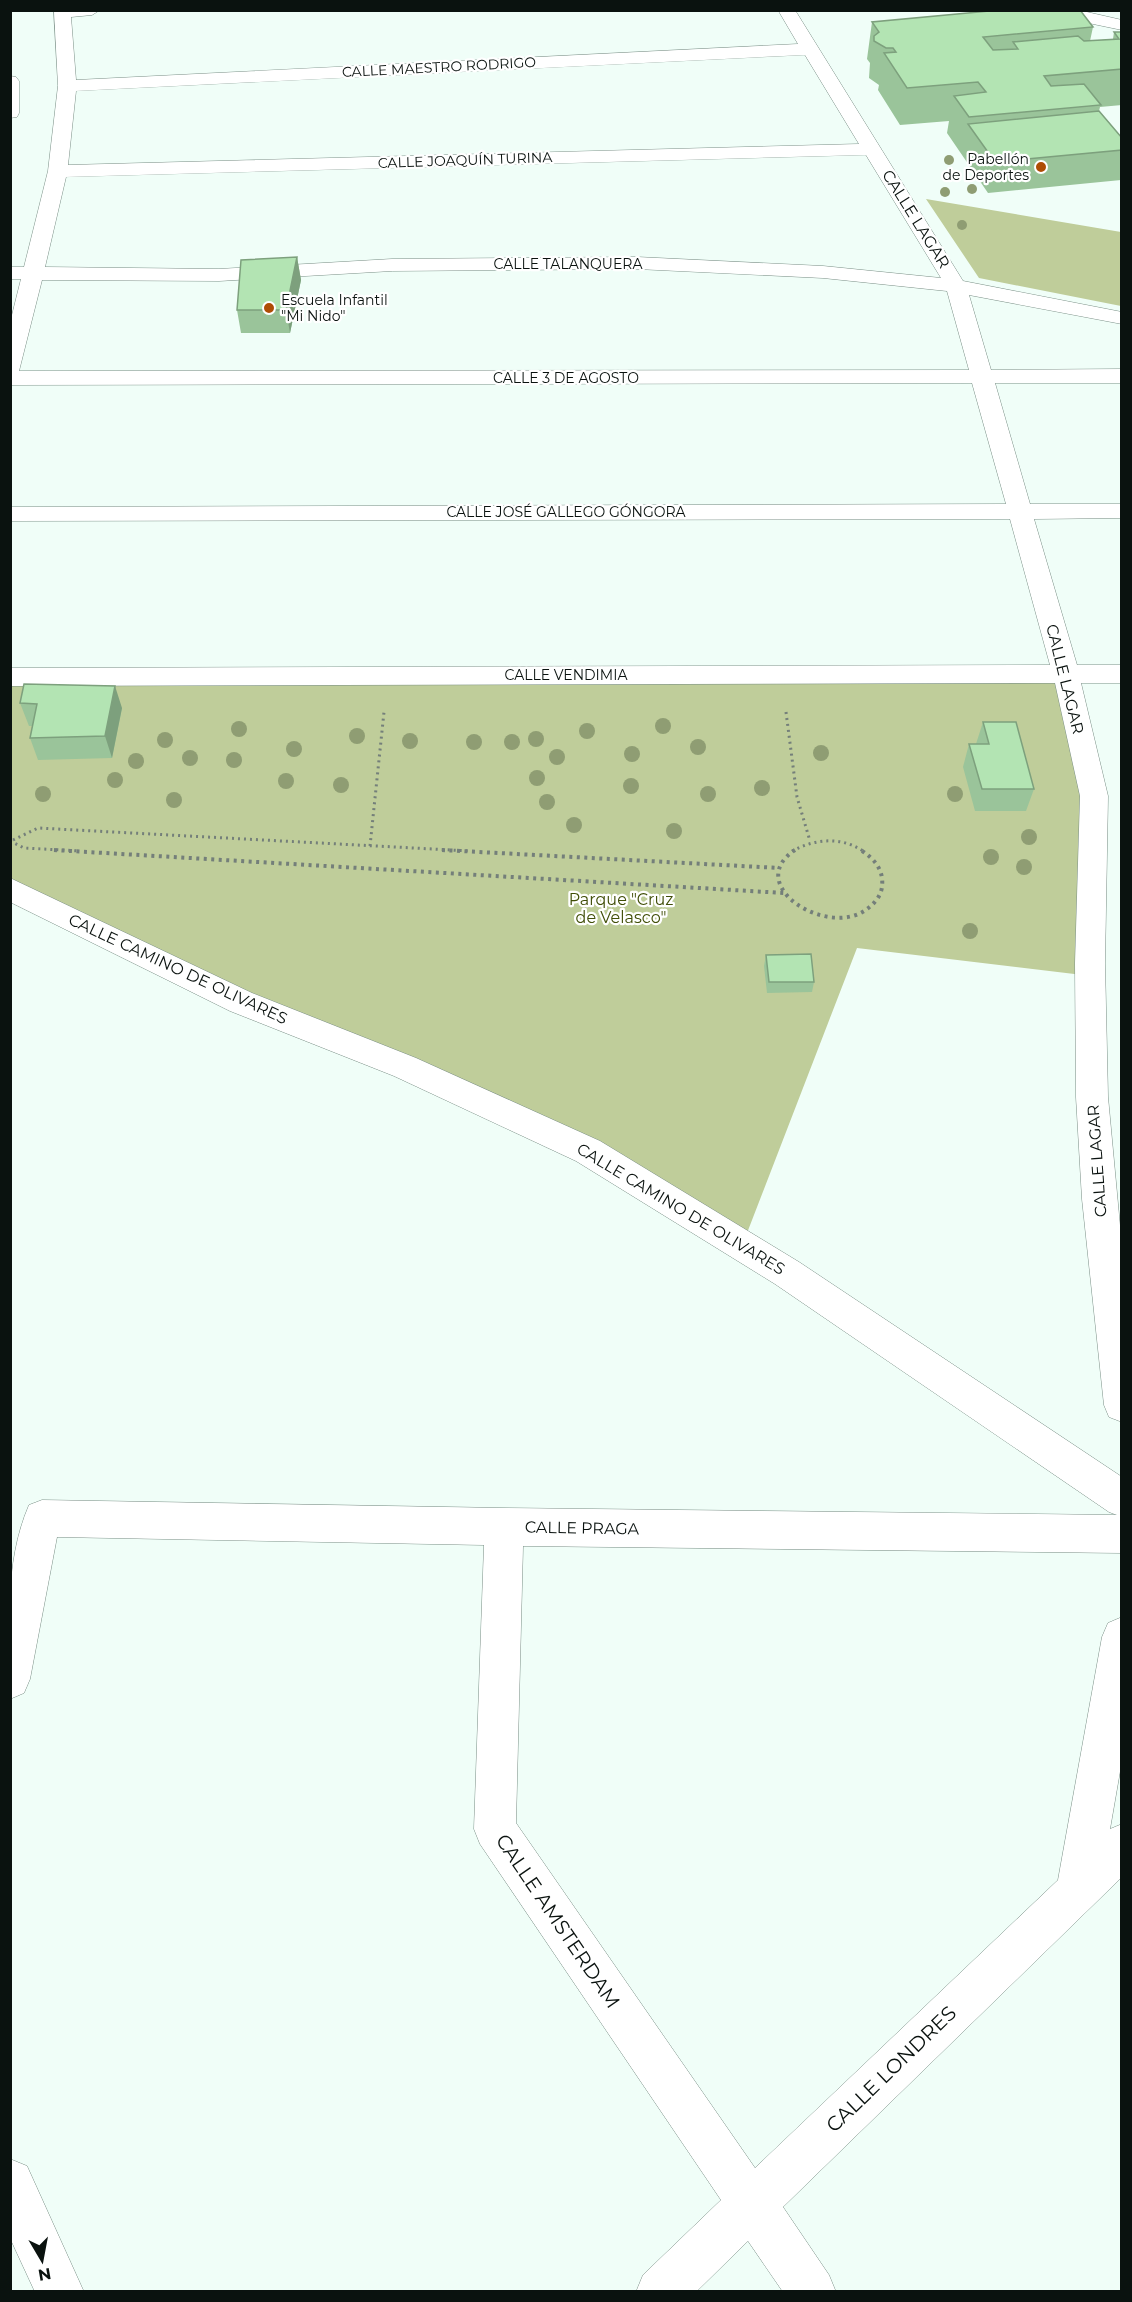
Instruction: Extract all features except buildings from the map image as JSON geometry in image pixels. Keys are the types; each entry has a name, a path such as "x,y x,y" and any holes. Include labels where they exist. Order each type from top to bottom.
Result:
{"street":[{"path":"10,369 58,171 67,86 62,12 92,10"},
{"name":"CALLE LAGAR","path":"786,10 956,286 1066,674 1094,796 1090,963 1092,1097 1099,1199 1122,1406"},
{"path":"1051,10 1122,25"},
{"name":"CALLE MAESTRO RODRIGO","path":"67,86 811,49"},
{"path":"10,81 10,113"},
{"name":"CALLE JOAQUÍN TURINA","path":"58,171 873,149"},
{"name":"CALLE TALANQUERA","path":"10,273 219,275 392,265 637,263 823,272 956,286 1122,318"},
{"name":"CALLE 3 DE AGOSTO","path":"10,378 1122,376"},
{"name":"CALLE JOSÉ GALLEGO GÓNGORA","path":"10,514 1122,511"},
{"name":"CALLE VENDIMIA","path":"10,677 1122,674"},
{"name":"CALLE CAMINO DE OLIVARES","path":"10,889 242,1002 405,1067 588,1151 787,1273 1122,1499"},
{"name":"CALLE PRAGA","path":"10,1678 42,1518 504,1527 1122,1534"},
{"name":"CALLE AMSTERDAM","path":"504,1527 495,1829 812,2292"},
{"path":"1078,1891 1122,1637"},
{"name":"CALLE LONDRES","path":"660,2292 750,2202 1078,1891 1122,1845"},
{"path":"10,2183 60,2292"}],"path":[{"path":"782,675 797,797 810,841"},
{"path":"370,846 388,676"},
{"path":"11,841 38,828 779,868"},
{"path":"828,839 846,842 862,849 875,859 884,872 885,885 880,898 870,908 857,915 841,918 824,917 794,904 784,893 779,880 779,868 784,858 795,847 810,841 828,839"},
{"path":"11,841 24,848 784,893"}],"green space":[{"path":"926,199 1121,232 1121,306 979,278"},
{"name":"Parque \"Cruz de Velasco\"","path":"1066,674 1094,796 1091,976 857,948 742,1246 588,1151 11,889 10,677"}],"place":[{"name":"Pabellón de Deportes","path":"1041,167"},
{"name":"Escuela Infantil \"Mi Nido\"","path":"269,308"}]}
